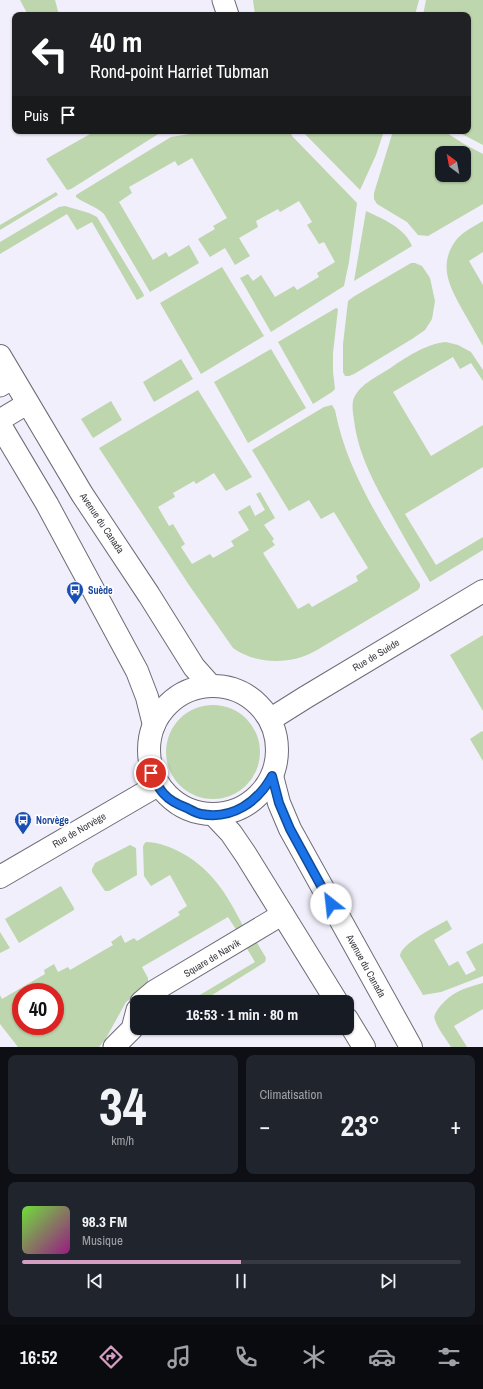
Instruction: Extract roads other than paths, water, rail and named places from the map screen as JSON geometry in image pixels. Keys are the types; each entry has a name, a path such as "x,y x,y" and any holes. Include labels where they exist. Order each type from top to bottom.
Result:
{"street":[{"path":"223,0 227,12"},
{"name":"Avenue du Canada","path":"0,356 7,382 28,403 82,494 150,595 194,667 210,685"},
{"path":"0,420 28,403"},
{"path":"0,425 47,504 137,671 145,690 154,725"},
{"name":"Rue de Suède","path":"271,720 306,697 483,592"},
{"path":"210,685 225,687 244,693 259,704 271,720 277,743 275,768 272,776 260,794 248,804 236,811 214,815 200,814 173,802 164,795 151,773 149,745 154,725 162,710 174,699 186,692 198,687 210,685"},
{"name":"Avenue du Canada","path":"272,776 279,803 290,829 411,1047"},
{"name":"Rue de Norvège","path":"0,876 158,785"},
{"path":"214,815 231,833 333,995"},
{"name":"Square de Narvik","path":"149,995 283,914"},
{"path":"354,1031 364,1047"},
{"path":"114,1047 130,1032"}],"place":[{"name":"Suède","path":"75,605"},
{"name":"Norvège","path":"23,835"}]}
